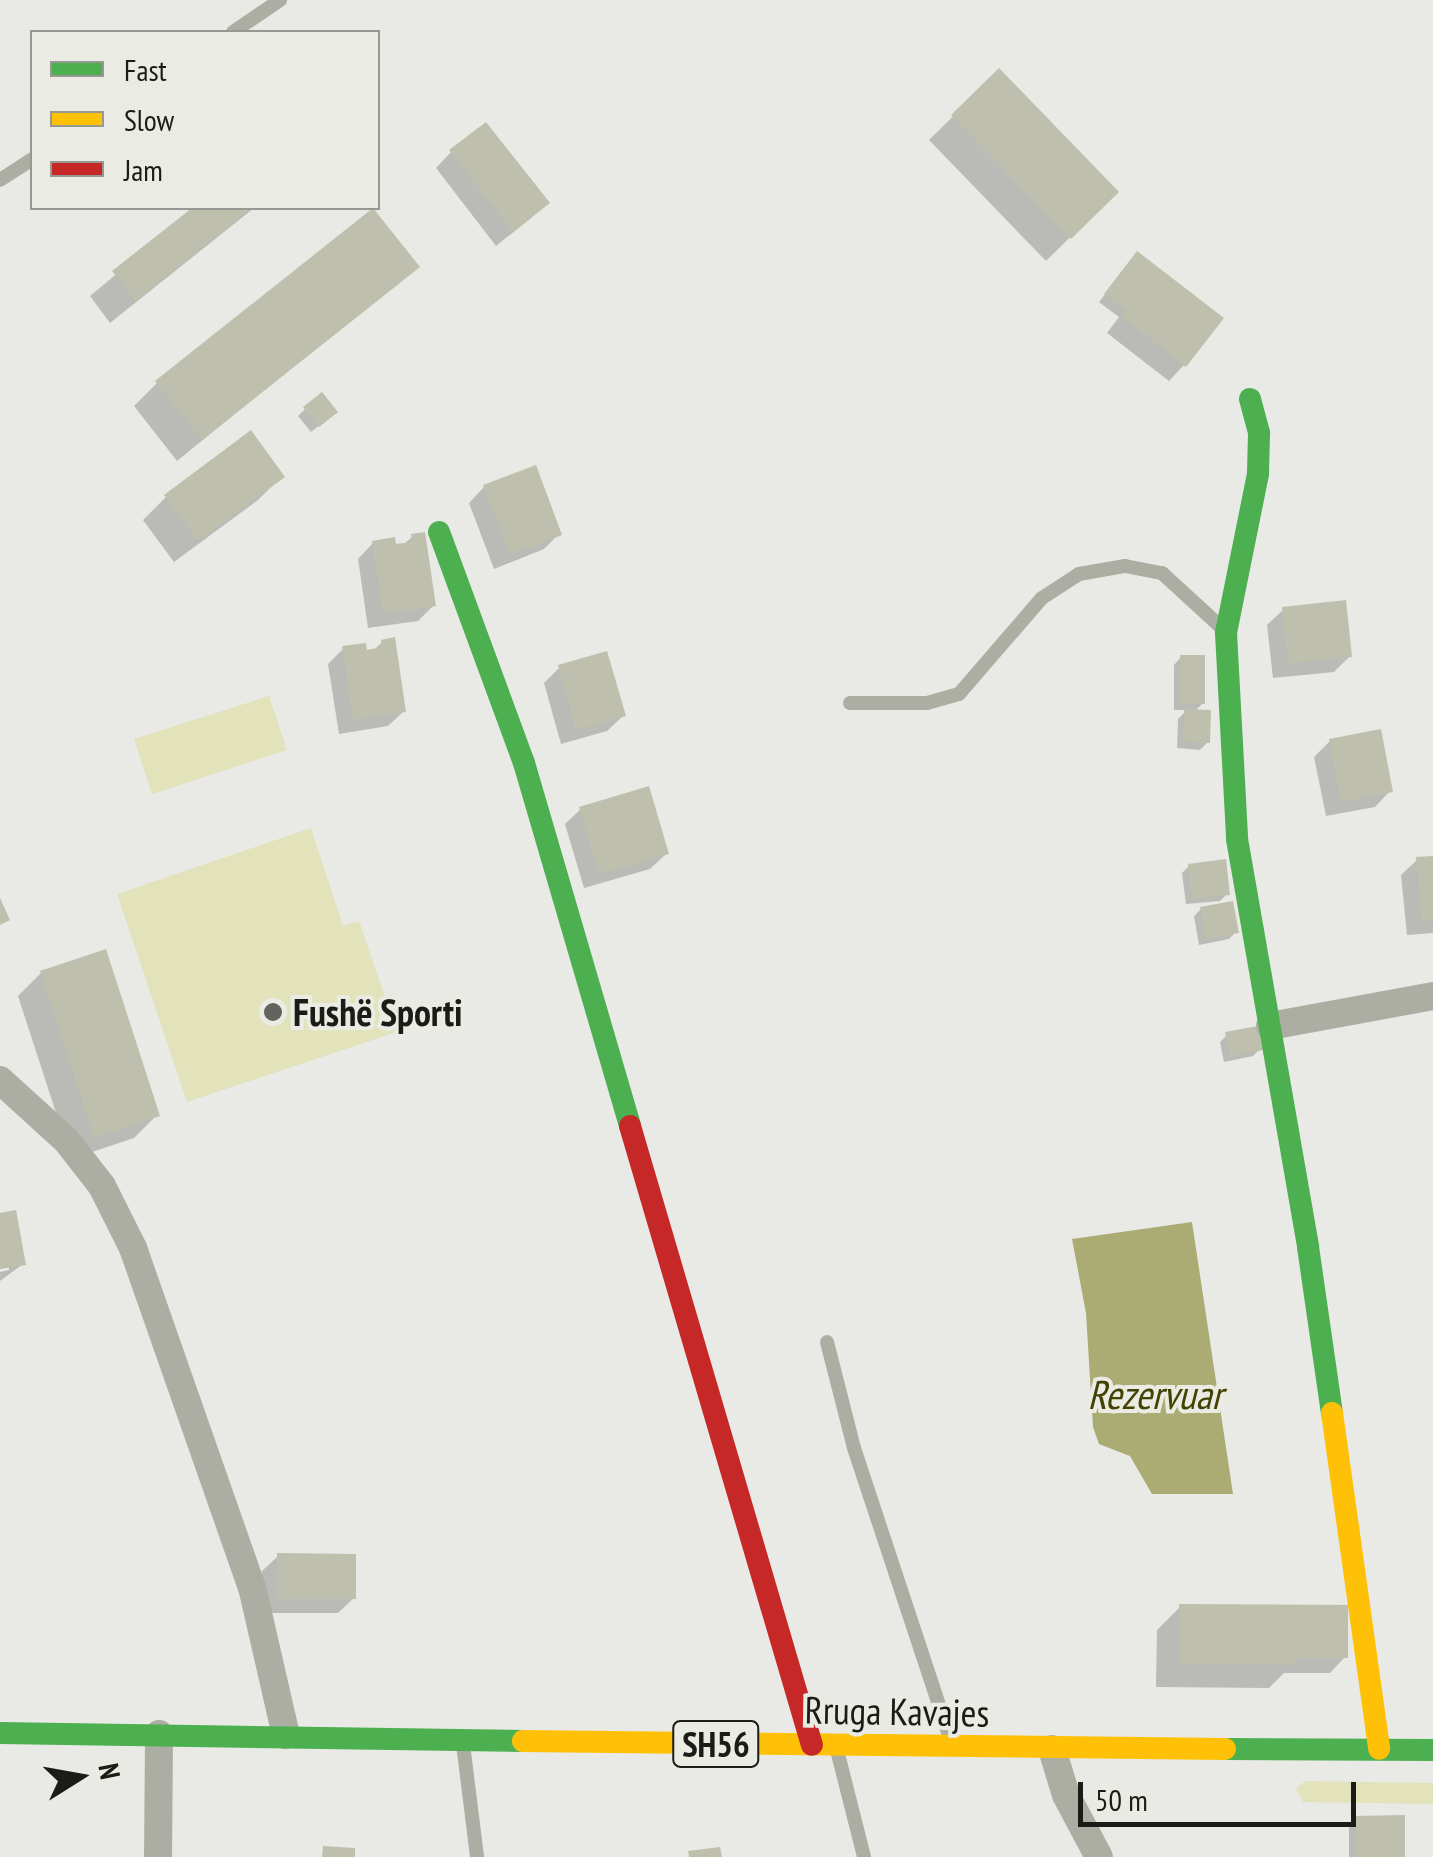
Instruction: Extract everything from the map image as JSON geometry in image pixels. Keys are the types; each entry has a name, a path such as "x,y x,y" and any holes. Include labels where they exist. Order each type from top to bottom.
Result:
{"street":[{"path":"1250,398 1259,433 1258,474 1226,633 1237,839 1328,1379 1379,1750"},
{"path":"440,532 524,762 824,1745"},
{"path":"1270,1026 1433,996"},
{"path":"0,1080 66,1140 102,1186 133,1248 252,1588 286,1735"},
{"name":"Rruga Kavajes","path":"0,1733 1052,1750 1433,1750"},
{"path":"158,1857 159,1734"},
{"path":"1052,1750 1066,1795 1099,1857"}],"lane":[{"path":"236,30 280,0"},
{"path":"0,180 30,161"},
{"path":"850,702 927,702 960,694 1042,598 1079,574 1125,566 1162,573 1196,600 1226,633"},
{"path":"828,1342 854,1448 953,1748"},
{"path":"463,1741 477,1857"},
{"path":"824,1745 864,1857"}],"shaded area":[{"path":"269,696 287,750 152,794 134,739"},
{"path":"311,828 343,926 359,921 397,1032 187,1102 117,894"},
{"path":"1305,1781 1433,1783 1433,1804 1303,1802 1296,1789"}],"water":[{"name":"Rezervuar","path":"1192,1222 1233,1494 1152,1494 1130,1456 1099,1444 1093,1427 1086,1313 1072,1239"}],"building":[{"path":"999,68 1119,192 1071,239 951,115"},
{"path":"486,122 550,203 513,232 449,150"},
{"path":"189,210 249,210 135,301 112,271"},
{"path":"370,210 375,210 420,267 202,440 155,381"},
{"path":"1137,251 1224,318 1186,367 1121,316 1126,310 1104,294"},
{"path":"322,392 338,412 319,427 303,407"},
{"path":"251,430 285,477 198,541 164,495"},
{"path":"536,465 562,535 510,555 483,485"},
{"path":"425,532 436,606 383,614 372,541 395,537 396,544 412,542 411,534"},
{"path":"1346,600 1352,657 1288,664 1282,607"},
{"path":"395,637 406,712 353,720 342,646 366,643 367,650 382,647 381,640"},
{"path":"607,651 626,716 576,730 558,665"},
{"path":"1180,655 1205,655 1205,704 1180,704"},
{"path":"1184,709 1211,710 1210,743 1183,742"},
{"path":"1381,729 1393,792 1341,802 1329,739"},
{"path":"649,786 669,854 599,874 579,807"},
{"path":"1433,856 1433,920 1422,921 1416,857"},
{"path":"1226,859 1230,895 1192,899 1188,864"},
{"path":"0,898 10,920 0,925"},
{"path":"1233,901 1239,933 1205,939 1200,907"},
{"path":"106,949 160,1116 94,1138 40,971"},
{"path":"1258,1026 1263,1050 1231,1057 1225,1032"},
{"path":"16,1210 26,1265 0,1269 0,1213"},
{"path":"277,1553 356,1554 356,1599 277,1599"},
{"path":"1179,1604 1348,1605 1348,1658 1295,1658 1295,1665 1179,1664"},
{"path":"1405,1815 1405,1857 1355,1857 1355,1816"},
{"path":"323,1846 355,1848 355,1857 322,1857"},
{"path":"720,1847 722,1857 689,1857 688,1851"}],"traffic: fast":[{"path":"1250,399 1259,433 1258,474 1226,633 1237,839 1308,1247 1332,1413"},
{"path":"439,532 524,763 630,1126"},
{"path":"0,1733 523,1741"},
{"path":"1225,1749 1433,1750"}],"traffic: slow":[{"path":"1332,1413 1379,1749"},
{"path":"523,1741 1225,1749"}],"traffic: jam":[{"path":"630,1126 812,1745"}],"place":[{"name":"Fushë Sporti","path":"273,1012"}]}
